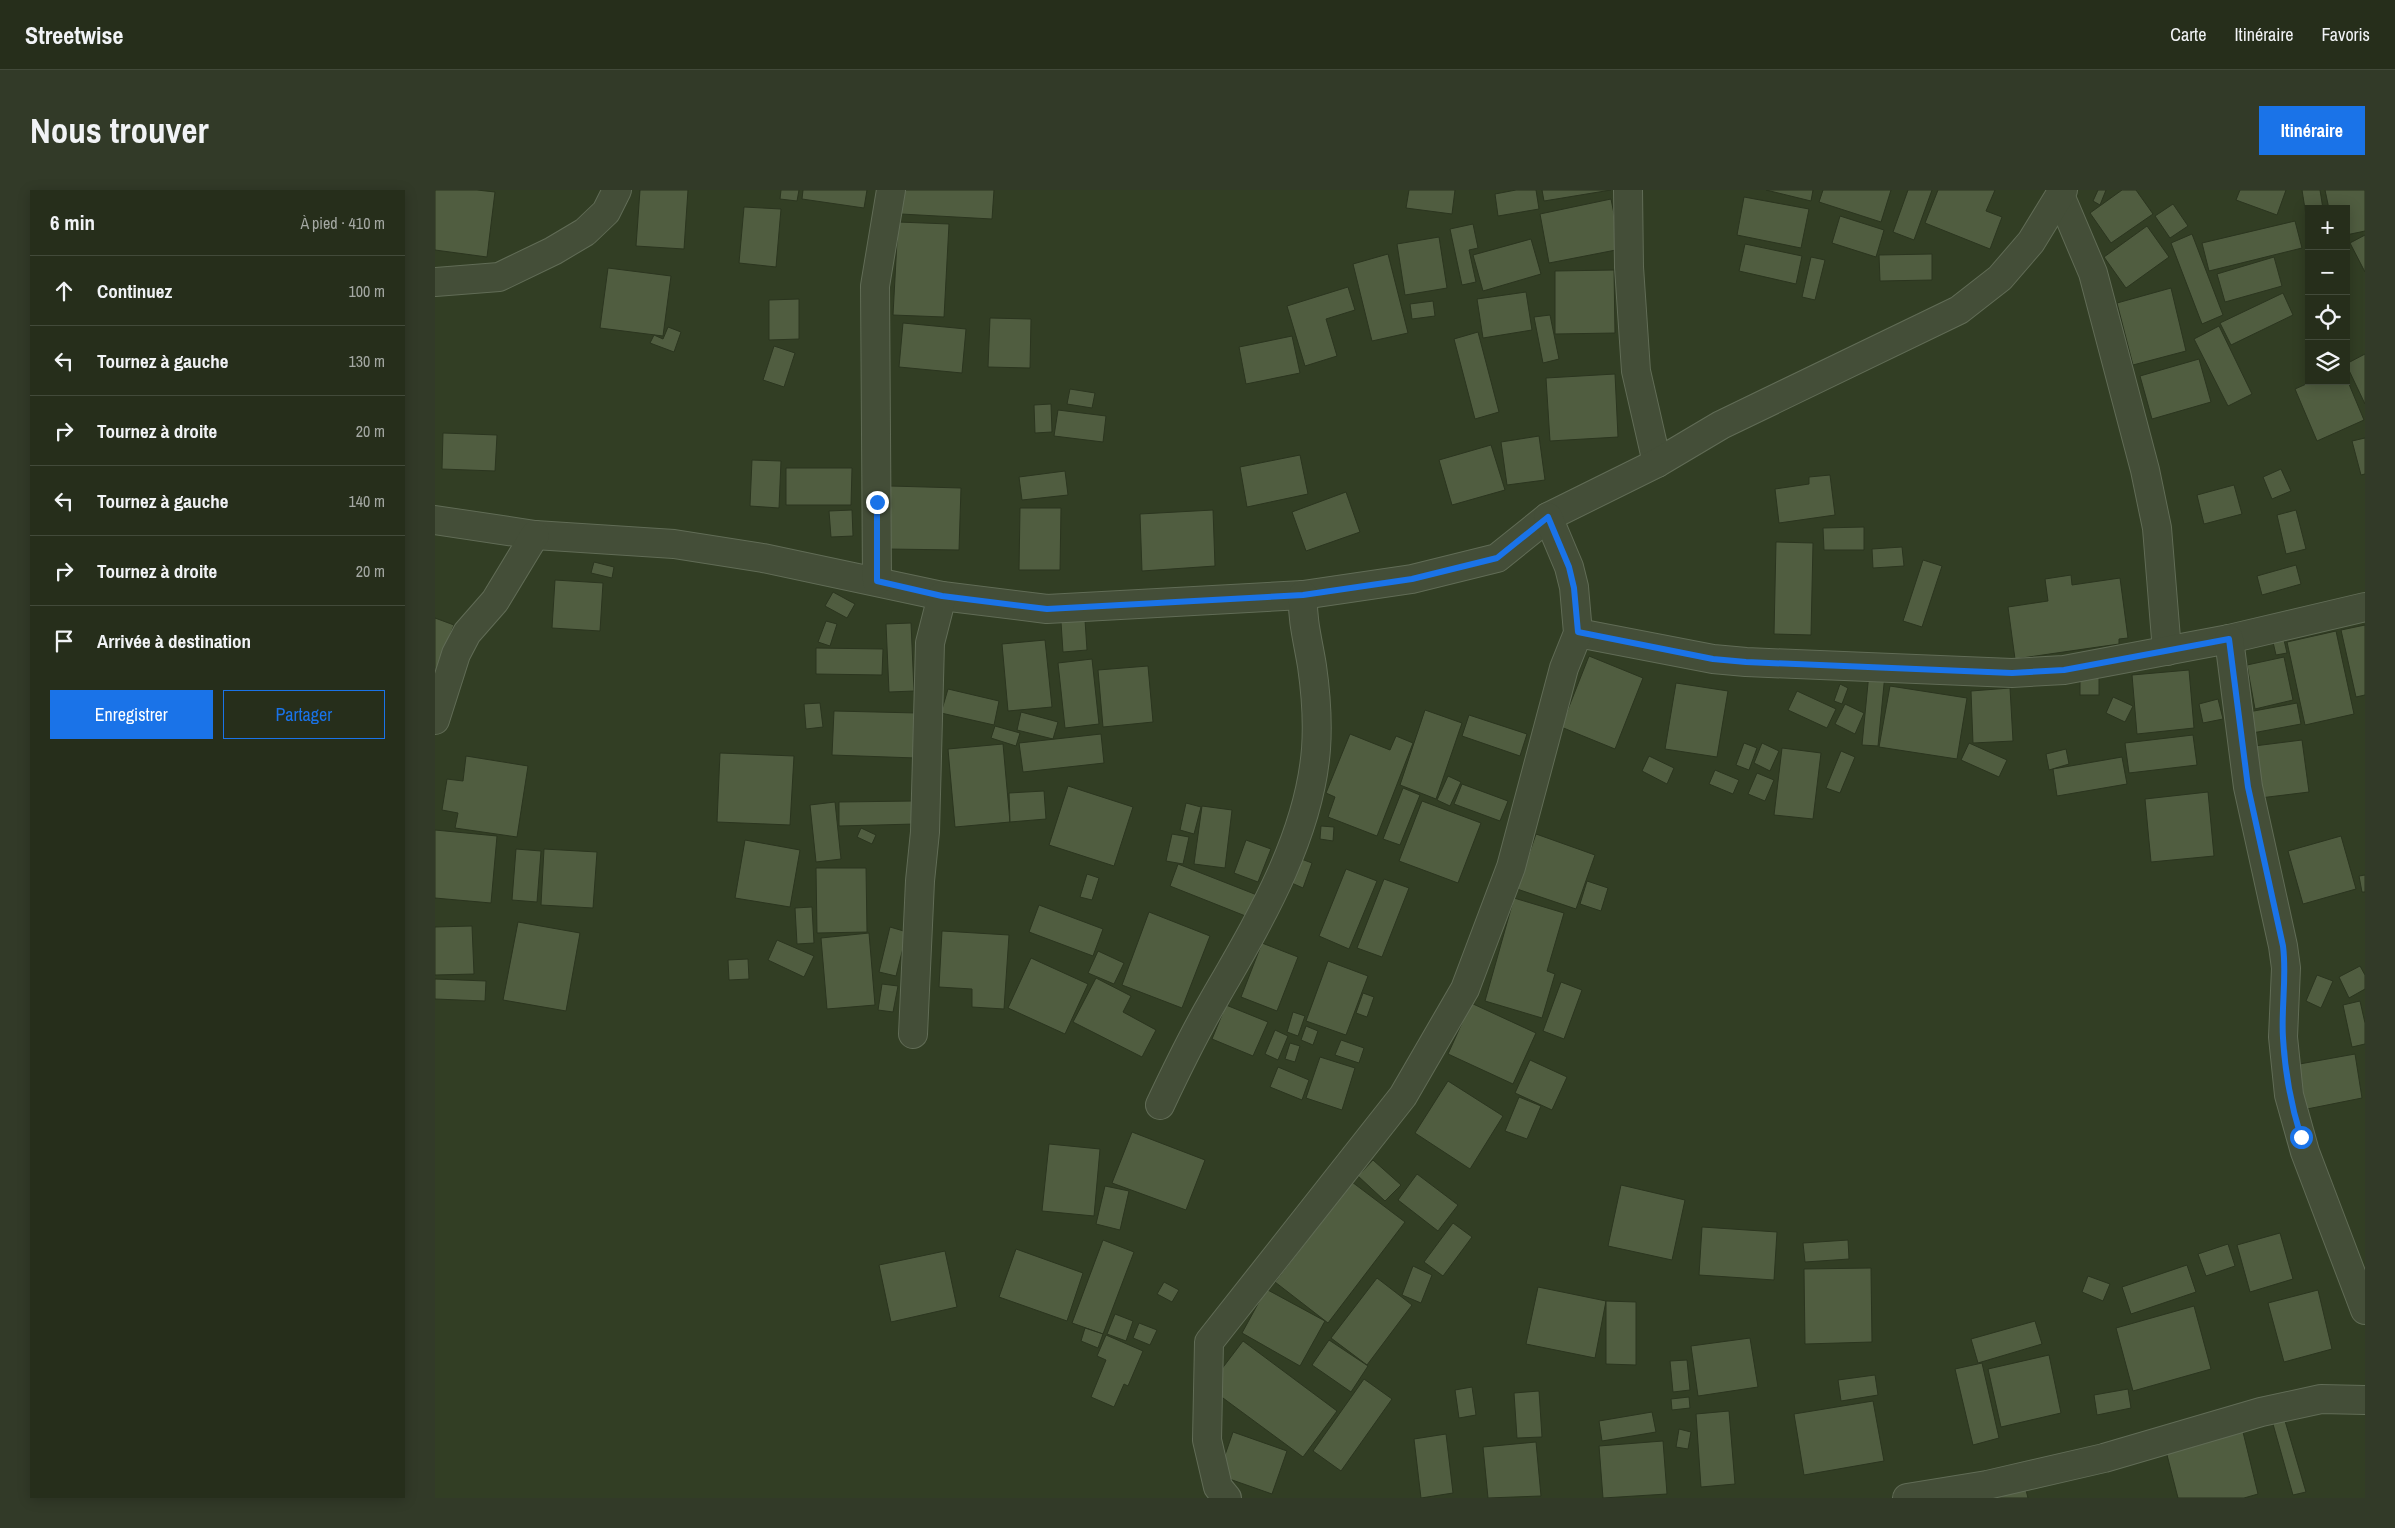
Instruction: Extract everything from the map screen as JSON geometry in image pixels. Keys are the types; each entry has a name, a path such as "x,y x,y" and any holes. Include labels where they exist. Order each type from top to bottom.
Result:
{"street":[{"path":"435,282 499,277 553,251 585,232 606,212 617,190"},
{"path":"877,581 875,286 891,190"},
{"path":"1628,190 1629,267 1636,372 1657,463"},
{"path":"435,520 535,535 674,544 763,558 942,596 1047,609 1303,595 1412,579 1497,558 1548,517 1657,463 1721,425 1959,310 2000,278 2031,242 2061,192"},
{"path":"2061,192 2093,273 2145,470 2157,528 2167,652"},
{"path":"1227,1498 1218,1486 1207,1440 1209,1342 1403,1096 1465,989 1511,867 1564,668 1578,632 1572,581 1548,517"},
{"path":"435,720 456,654 467,633 495,601 535,535"},
{"path":"1160,1105 1181,1059 1267,903 1293,845 1305,808 1316,751 1317,710 1312,664 1302,620 1303,595"},
{"path":"913,1034 919,891 925,832 930,643 942,596"},
{"path":"1578,632 1713,659 2012,673 2064,670 2167,652 2365,607"},
{"path":"2229,639 2248,787 2283,946 2286,968 2283,1037 2289,1095 2305,1152 2365,1310"},
{"path":"1907,1498 1987,1485 2104,1458 2261,1412 2321,1399 2365,1400"}],"building":[{"path":"435,190 495,192 487,257 435,250"},
{"path":"640,190 688,190 684,249 636,246"},
{"path":"781,190 799,190 797,201 780,199"},
{"path":"803,190 867,190 864,208 802,199"},
{"path":"903,190 994,190 992,219 901,214"},
{"path":"1409,190 1455,190 1452,214 1406,208"},
{"path":"1516,190 1536,190 1539,209 1498,216 1495,194"},
{"path":"1542,190 1611,190 1544,201"},
{"path":"1766,190 1813,190 1811,201"},
{"path":"1823,190 1891,190 1881,222 1819,202"},
{"path":"1908,190 1932,190 1914,240 1893,232"},
{"path":"1938,190 1995,190 1986,211 2002,217 1990,249 1925,223"},
{"path":"2098,190 2106,190 2100,205 2093,201"},
{"path":"2122,190 2136,190 2153,214 2111,243 2090,213"},
{"path":"2240,190 2286,190 2277,215 2236,200"},
{"path":"2302,190 2320,190 2322,205 2305,205 2305,209"},
{"path":"2325,190 2365,190 2365,231 2350,234 2350,205 2328,205"},
{"path":"1744,197 1809,209 1801,248 1737,235"},
{"path":"1611,199 1621,249 1549,263 1540,214"},
{"path":"2173,204 2188,226 2170,238 2155,216"},
{"path":"744,207 781,209 776,267 739,263"},
{"path":"1840,216 1884,230 1876,257 1832,243"},
{"path":"2295,221 2302,248 2209,271 2202,243"},
{"path":"898,222 949,224 944,317 893,315"},
{"path":"1473,224 1478,248 1469,250 1476,282 1462,285 1450,229"},
{"path":"2147,226 2169,257 2126,288 2104,257"},
{"path":"2192,234 2223,315 2202,324 2171,243"},
{"path":"2365,235 2365,272 2350,243"},
{"path":"1439,237 1447,288 1405,295 1397,244"},
{"path":"1531,239 1541,274 1483,291 1473,255"},
{"path":"1745,244 1802,256 1796,284 1739,271"},
{"path":"1388,254 1408,333 1372,341 1353,264"},
{"path":"1932,254 1932,280 1880,281 1879,255"},
{"path":"1811,257 1825,260 1815,300 1802,297"},
{"path":"2274,257 2282,286 2225,302 2217,274"},
{"path":"608,268 671,276 663,336 600,328"},
{"path":"1614,270 1615,333 1555,334 1555,271"},
{"path":"1348,287 1355,310 1326,319 1337,356 1305,366 1287,306"},
{"path":"2171,288 2186,351 2133,365 2117,303"},
{"path":"1526,292 1532,330 1483,338 1477,299"},
{"path":"2283,293 2293,315 2231,345 2220,323"},
{"path":"799,299 799,339 769,340 769,300"},
{"path":"1433,301 1435,316 1412,319 1410,304"},
{"path":"1550,315 1559,359 1543,363 1534,317"},
{"path":"990,318 1031,319 1030,368 988,367"},
{"path":"903,323 966,329 962,373 899,367"},
{"path":"2219,326 2252,394 2228,406 2194,339"},
{"path":"668,327 681,332 674,352 650,343 654,335 663,339"},
{"path":"1478,332 1499,412 1475,419 1454,339"},
{"path":"1292,336 1300,373 1246,384 1239,347"},
{"path":"774,346 795,353 784,387 763,380"},
{"path":"2365,354 2365,404 2350,372 2350,362"},
{"path":"2199,359 2211,402 2152,419 2140,376"},
{"path":"1615,374 1618,437 1550,441 1546,378"},
{"path":"2305,385 2349,385 2364,420 2317,441 2295,389"},
{"path":"1070,389 1095,393 1092,408 1067,404"},
{"path":"1051,404 1052,432 1035,433 1034,405"},
{"path":"1058,410 1106,416 1103,442 1054,436"},
{"path":"443,433 497,435 495,471 442,469"},
{"path":"1539,436 1545,480 1507,485 1501,442"},
{"path":"2365,438 2365,474 2361,475 2352,441"},
{"path":"1491,445 1505,490 1452,505 1439,460"},
{"path":"1300,455 1308,494 1247,507 1240,467"},
{"path":"752,460 781,461 779,508 750,506"},
{"path":"786,468 852,468 851,505 786,505"},
{"path":"2281,469 2291,491 2272,499 2263,477"},
{"path":"1065,471 1068,495 1022,500 1019,477"},
{"path":"1830,475 1835,515 1779,523 1775,489 1809,484 1809,477"},
{"path":"2234,485 2242,514 2204,524 2197,495"},
{"path":"890,486 961,488 959,550 888,549"},
{"path":"1346,492 1360,532 1306,551 1292,512"},
{"path":"1020,508 1061,508 1060,570 1019,570"},
{"path":"852,510 853,536 831,537 829,511"},
{"path":"1213,510 1215,566 1142,571 1140,514"},
{"path":"2296,510 2306,549 2286,554 2277,515"},
{"path":"1864,527 1864,550 1824,550 1823,528"},
{"path":"1776,542 1813,543 1811,635 1774,634"},
{"path":"1902,547 1904,566 1873,568 1872,549"},
{"path":"1923,560 1942,566 1922,627 1903,621"},
{"path":"594,562 614,567 612,578 591,573"},
{"path":"2296,565 2301,584 2262,595 2257,576"},
{"path":"2071,575 2072,585 2120,578 2128,638 2119,639 2119,644 2015,659 2008,607 2048,601 2045,579"},
{"path":"555,580 603,583 600,631 552,628"},
{"path":"833,592 855,604 847,618 825,606"},
{"path":"435,618 454,625 435,673"},
{"path":"1085,620 1087,650 1063,652 1061,622"},
{"path":"826,621 837,624 830,646 818,642"},
{"path":"911,623 914,691 889,692 886,624"},
{"path":"2365,625 2365,695 2356,697 2341,630"},
{"path":"2336,631 2354,714 2305,725 2287,642"},
{"path":"1045,640 1052,707 1008,711 1002,644"},
{"path":"2284,640 2287,653 2276,655 2273,642"},
{"path":"816,648 883,649 882,675 816,674"},
{"path":"1589,656 1643,678 1615,749 1561,727"},
{"path":"2284,657 2293,700 2255,709 2247,665"},
{"path":"1092,659 1099,724 1065,728 1058,663"},
{"path":"1148,666 1153,722 1103,727 1098,670"},
{"path":"2189,670 2194,728 2137,734 2132,675"},
{"path":"1869,673 1885,674 1878,746 1862,745"},
{"path":"2080,677 2099,677 2099,695 2080,695"},
{"path":"1676,683 1728,691 1717,757 1665,749"},
{"path":"1840,684 1848,688 1842,704 1834,701"},
{"path":"1890,686 1967,698 1957,759 1879,747"},
{"path":"2010,688 2013,741 1973,743 1971,691"},
{"path":"948,689 999,701 994,725 941,713"},
{"path":"1797,691 1836,709 1827,728 1788,710"},
{"path":"2113,697 2133,706 2125,722 2106,713"},
{"path":"2218,699 2223,719 2203,723 2199,704"},
{"path":"820,703 823,727 806,729 804,704"},
{"path":"2297,703 2301,724 2247,734 2243,713"},
{"path":"1845,704 1864,713 1855,734 1835,724"},
{"path":"1425,710 1462,723 1436,799 1400,785"},
{"path":"834,711 917,713 916,758 832,755"},
{"path":"1021,712 1058,722 1053,739 1017,730"},
{"path":"1469,715 1527,734 1520,756 1462,736"},
{"path":"995,726 1020,733 1016,746 991,738"},
{"path":"1101,734 1104,763 1023,772 1019,743"},
{"path":"1350,734 1390,750 1396,736 1413,743 1377,836 1328,817 1335,797 1326,793"},
{"path":"2193,735 2197,765 2129,773 2125,743"},
{"path":"2302,740 2309,792 2260,798 2254,746"},
{"path":"1744,743 1757,748 1749,770 1736,765"},
{"path":"1762,743 1779,751 1770,771 1754,763"},
{"path":"1969,743 2007,760 1999,777 1961,760"},
{"path":"1003,744 1010,822 955,827 948,749"},
{"path":"1782,748 1821,753 1813,819 1774,815"},
{"path":"2066,749 2069,764 2049,770 2046,754"},
{"path":"1841,751 1855,757 1840,793 1826,788"},
{"path":"720,753 794,756 790,825 717,822"},
{"path":"466,756 528,766 517,837 455,828 458,813 442,810 447,779 463,781"},
{"path":"1649,756 1674,768 1667,784 1642,771"},
{"path":"2122,757 2127,784 2057,796 2053,769"},
{"path":"1715,770 1739,780 1733,794 1709,784"},
{"path":"1757,773 1774,780 1765,801 1748,794"},
{"path":"1448,776 1461,782 1450,806 1437,800"},
{"path":"1462,784 1508,801 1500,821 1454,804"},
{"path":"1068,786 1133,807 1114,866 1049,845"},
{"path":"1403,788 1420,795 1400,845 1383,839"},
{"path":"1044,791 1046,819 1010,822 1009,793"},
{"path":"2208,792 2214,856 2151,862 2145,799"},
{"path":"914,801 915,824 839,826 839,802"},
{"path":"1422,801 1481,823 1458,883 1399,861"},
{"path":"835,802 841,859 816,862 810,805"},
{"path":"1186,803 1201,807 1194,834 1180,830"},
{"path":"1202,806 1232,810 1225,868 1194,864"},
{"path":"1321,826 1334,827 1333,841 1320,839"},
{"path":"861,828 876,835 872,844 857,837"},
{"path":"435,830 497,836 491,903 435,898"},
{"path":"1172,834 1189,837 1183,864 1166,861"},
{"path":"1536,834 1595,855 1576,909 1517,889"},
{"path":"2341,836 2356,889 2303,904 2288,851"},
{"path":"745,840 800,850 790,907 735,898"},
{"path":"1246,840 1271,849 1258,882 1234,873"},
{"path":"516,849 541,851 537,902 512,900"},
{"path":"544,849 597,852 593,908 541,905"},
{"path":"1296,857 1312,863 1303,888 1287,881"},
{"path":"1178,864 1257,895 1248,917 1170,886"},
{"path":"816,868 866,868 867,932 817,933"},
{"path":"1346,869 1377,881 1349,949 1319,936"},
{"path":"1087,874 1099,878 1092,900 1080,897"},
{"path":"2365,875 2365,892 2362,892 2359,876"},
{"path":"1384,879 1409,888 1382,957 1357,948"},
{"path":"1587,881 1608,888 1601,911 1580,904"},
{"path":"1514,898 1564,913 1547,971 1555,974 1542,1018 1485,1001"},
{"path":"1039,905 1103,929 1093,956 1029,932"},
{"path":"812,907 814,943 797,944 795,908"},
{"path":"1149,912 1210,936 1182,1008 1122,985"},
{"path":"518,922 580,933 566,1011 503,1000"},
{"path":"472,926 474,974 435,975 435,927"},
{"path":"890,927 907,932 896,976 879,972"},
{"path":"942,931 1009,935 1004,1009 972,1007 972,989 939,987"},
{"path":"869,933 875,1005 827,1009 821,938"},
{"path":"777,940 814,956 804,977 768,960"},
{"path":"1262,943 1298,957 1277,1011 1241,997"},
{"path":"1098,951 1124,963 1114,984 1088,973"},
{"path":"1031,958 1088,984 1065,1034 1008,1008"},
{"path":"748,959 749,979 729,980 728,960"},
{"path":"1328,961 1368,976 1346,1035 1306,1021"},
{"path":"2360,966 2365,975 2365,989 2349,998 2339,977"},
{"path":"2317,975 2333,981 2321,1008 2306,1001"},
{"path":"1096,978 1131,996 1123,1012 1156,1030 1142,1057 1073,1022"},
{"path":"435,979 486,981 485,1001 435,999"},
{"path":"1561,982 1582,990 1564,1039 1543,1031"},
{"path":"882,984 898,986 893,1012 878,1010"},
{"path":"1363,993 1374,997 1367,1017 1356,1013"},
{"path":"2360,1001 2365,1023 2365,1044 2352,1047 2343,1005"},
{"path":"1471,1003 1536,1033 1513,1084 1448,1054"},
{"path":"1226,1005 1268,1022 1253,1056 1212,1039"},
{"path":"1293,1012 1305,1016 1298,1036 1287,1032"},
{"path":"1306,1026 1318,1031 1313,1045 1301,1040"},
{"path":"1275,1030 1288,1036 1278,1060 1265,1054"},
{"path":"1341,1040 1364,1048 1359,1063 1335,1055"},
{"path":"1290,1043 1300,1046 1295,1062 1285,1059"},
{"path":"2355,1054 2362,1098 2302,1110 2294,1065"},
{"path":"1320,1057 1355,1068 1342,1110 1306,1098"},
{"path":"1530,1060 1567,1077 1552,1110 1515,1093"},
{"path":"1278,1067 1309,1080 1302,1100 1270,1087"},
{"path":"1448,1081 1503,1116 1470,1169 1415,1133"},
{"path":"1519,1097 1541,1106 1527,1139 1505,1131"},
{"path":"1132,1132 1205,1160 1186,1210 1112,1183"},
{"path":"1049,1144 1100,1149 1094,1216 1042,1211"},
{"path":"1373,1160 1401,1185 1385,1201 1358,1176"},
{"path":"1417,1174 1458,1205 1438,1231 1398,1200"},
{"path":"1352,1182 1405,1222 1328,1323 1275,1282"},
{"path":"1621,1185 1685,1200 1672,1260 1608,1246"},
{"path":"1105,1186 1129,1191 1120,1230 1096,1224"},
{"path":"1453,1223 1472,1237 1443,1276 1424,1262"},
{"path":"1702,1227 1777,1232 1774,1280 1699,1275"},
{"path":"2280,1233 2293,1279 2250,1292 2237,1245"},
{"path":"1103,1240 1134,1252 1103,1334 1072,1323"},
{"path":"1848,1240 1849,1259 1805,1262 1803,1243"},
{"path":"2228,1244 2235,1266 2206,1276 2198,1254"},
{"path":"1016,1249 1083,1273 1067,1321 999,1297"},
{"path":"945,1251 957,1307 891,1322 879,1265"},
{"path":"2187,1265 2196,1292 2131,1314 2122,1287"},
{"path":"1413,1266 1432,1275 1421,1303 1402,1295"},
{"path":"1871,1268 1872,1342 1805,1344 1804,1269"},
{"path":"2088,1276 2110,1284 2103,1301 2082,1292"},
{"path":"1377,1278 1412,1305 1367,1365 1331,1338"},
{"path":"1164,1282 1179,1290 1172,1302 1157,1294"},
{"path":"1538,1287 1606,1301 1595,1358 1526,1344"},
{"path":"1266,1289 1325,1321 1300,1366 1242,1333"},
{"path":"2318,1290 2332,1349 2284,1362 2268,1303"},
{"path":"1606,1301 1636,1302 1636,1365 1606,1364"},
{"path":"2194,1306 2211,1369 2133,1391 2116,1328"},
{"path":"1115,1314 1133,1321 1126,1341 1107,1334"},
{"path":"2035,1321 2042,1344 1978,1363 1971,1339"},
{"path":"1139,1323 1157,1330 1150,1345 1133,1338"},
{"path":"1085,1328 1103,1334 1098,1348 1081,1341"},
{"path":"1106,1335 1143,1351 1128,1386 1124,1384 1114,1407 1091,1397 1106,1360 1097,1356"},
{"path":"1750,1338 1758,1387 1698,1396 1691,1346"},
{"path":"1329,1340 1368,1366 1351,1392 1312,1365"},
{"path":"1243,1341 1337,1411 1303,1457 1208,1387"},
{"path":"2049,1355 2061,1413 2001,1427 1988,1369"},
{"path":"1687,1360 1690,1390 1673,1392 1670,1361"},
{"path":"1982,1363 1999,1438 1973,1445 1955,1369"},
{"path":"1875,1375 1878,1395 1841,1401 1838,1380"},
{"path":"1364,1379 1392,1399 1341,1471 1313,1451"},
{"path":"1472,1387 1476,1415 1459,1418 1455,1390"},
{"path":"2128,1389 2131,1408 2097,1415 2094,1395"},
{"path":"1539,1391 1542,1437 1517,1438 1514,1393"},
{"path":"1689,1397 1690,1408 1672,1410 1671,1399"},
{"path":"1873,1401 1884,1461 1804,1475 1794,1414"},
{"path":"1729,1411 1735,1484 1701,1487 1696,1414"},
{"path":"1652,1412 1656,1432 1602,1441 1599,1421"},
{"path":"2283,1414 2306,1492 2293,1495 2271,1417"},
{"path":"1679,1429 1691,1432 1688,1449 1676,1447"},
{"path":"1233,1432 1287,1451 1272,1494 1218,1475"},
{"path":"2243,1432 2258,1494 2244,1498 2178,1498 2166,1451"},
{"path":"1446,1434 1453,1493 1421,1498 1414,1439"},
{"path":"1663,1441 1667,1494 1603,1498 1599,1446"},
{"path":"1536,1442 1541,1496 1488,1498 1483,1447"},
{"path":"2025,1486 2028,1498 1979,1498"}],"route":[{"path":"877,502 877,581 942,596 1047,609 1303,595 1412,579 1497,558 1548,517 1569,567 1574,588 1578,632 1713,659 2012,673 2064,670 2229,639 2248,787 2283,946 2286,968 2283,1037 2289,1095 2301,1137"}]}
